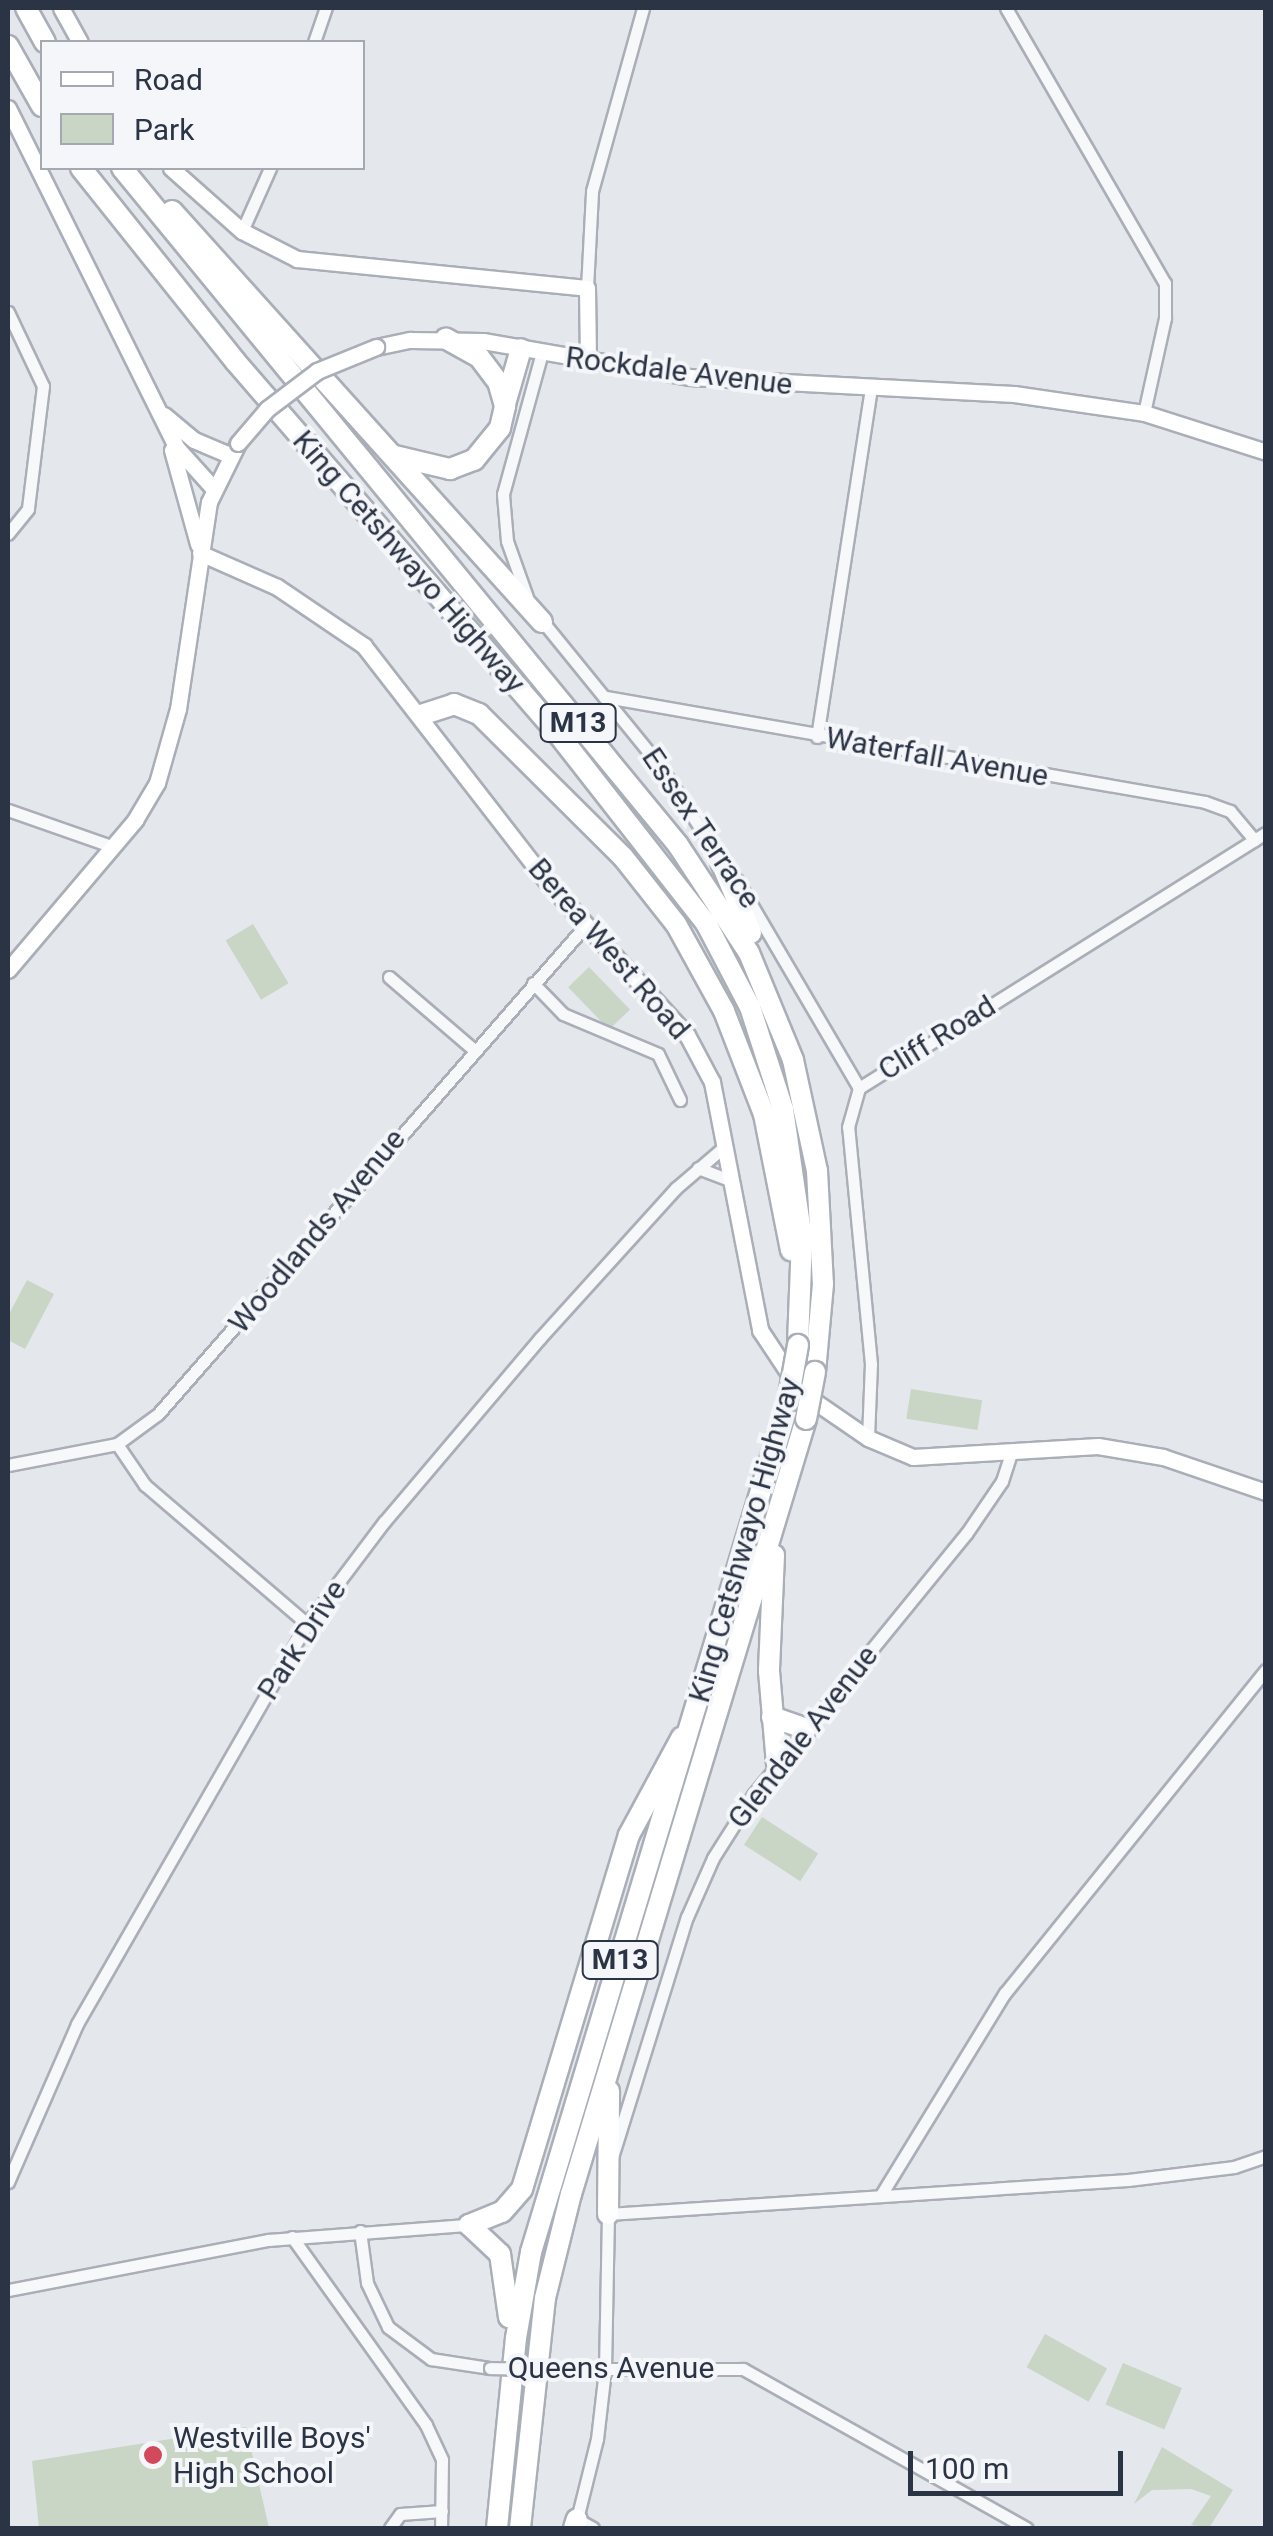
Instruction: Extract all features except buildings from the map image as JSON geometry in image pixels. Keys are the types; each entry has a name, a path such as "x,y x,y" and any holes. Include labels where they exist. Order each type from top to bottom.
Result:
{"highway":[{"path":"26,8 44,40"},
{"path":"8,46 40,102"},
{"name":"King Cetshwayo Highway","path":"83,170 235,361 580,760 706,923 750,1008 784,1109 800,1216 801,1312 788,1401 531,2252 514,2353 497,2528"},
{"name":"King Cetshwayo Highway","path":"124,170 715,897 749,953 793,1060 817,1171 823,1284 815,1372 806,1419 773,1538 608,2069 545,2298 520,2528"},
{"path":"136,170 542,622"},
{"path":"446,339 485,364 505,406"},
{"path":"389,453 424,467 463,465 491,444 532,351"},
{"path":"421,715 454,704 479,714 623,857 676,924 724,1011 764,1114 801,1312"},
{"path":"721,862 799,1048 815,1124 817,1171"},
{"path":"773,1538 772,1718 777,1764"},
{"path":"488,2528 509,2291 500,2254 469,2225 502,2212 522,2189 628,1835 696,1716"},
{"path":"772,1718 806,1730"},
{"path":"608,2069 608,2214"}],"street":[{"path":"61,8 79,40"},
{"path":"315,40 326,8"},
{"path":"588,363 592,191 643,8"},
{"path":"1006,8 1164,283 1165,318 1144,413"},
{"path":"8,108 176,448 213,488"},
{"path":"173,170 242,231 278,253 314,263 587,288"},
{"path":"242,231 269,170"},
{"path":"8,312 41,373 42,405 28,509 8,534"},
{"name":"Rockdale Avenue","path":"8,970 142,809 165,764 213,488 234,449 267,409 317,372 376,347 446,339 588,363 872,390 1014,394 1144,413 1266,452"},
{"name":"Essex Terrace","path":"532,351 503,494 511,558 542,622 660,766 721,862 759,913 859,1088"},
{"path":"817,737 872,390"},
{"path":"157,409 194,440 234,449"},
{"path":"157,409 200,553"},
{"name":"Berea West Road","path":"200,553 277,587 345,629 421,715 586,926 696,1048 712,1082 764,1342 801,1392 868,1438 913,1457 1134,1450 1266,1492"},
{"name":"Waterfall Avenue","path":"606,697 817,737 1206,802 1230,810 1254,840"},
{"path":"8,810 111,846"},
{"name":"Cliff Road","path":"868,1438 871,1364 848,1127 859,1088 1266,833"},
{"name":"Woodlands Avenue","path":"8,1465 118,1444 182,1389 473,1050 586,926"},
{"path":"389,977 473,1050"},
{"path":"532,983 563,1014 658,1054 680,1100"},
{"name":"Park Drive","path":"8,2182 77,2024 307,1624 384,1522 540,1338 698,1168 725,1146"},
{"path":"698,1168 730,1180"},
{"path":"118,1444 145,1485 307,1624"},
{"name":"Glendale Avenue","path":"610,2162 699,1888 725,1837 777,1764 966,1534 1002,1482 1011,1454"},
{"path":"881,2195 1005,1993 1266,1670"},
{"path":"581,2525 605,2370 608,2214 1128,2180 1234,2168 1266,2156"},
{"path":"8,2290 292,2237 469,2225"},
{"name":"Queens Avenue","path":"360,2231 367,2283 388,2326 431,2359 490,2368 743,2369 1026,2528"},
{"path":"292,2237 426,2425 442,2460 441,2528"},
{"path":"390,2528 402,2514 442,2511"}],"green space":[{"path":"253,924 289,983 261,1000 226,940"},
{"path":"589,967 630,1009 609,1030 568,987"},
{"path":"27,1280 54,1294 25,1349 8,1340 8,1316"},
{"path":"911,1389 982,1400 977,1430 906,1419"},
{"path":"762,1817 818,1853 800,1881 744,1845"},
{"path":"1045,2334 1107,2368 1089,2402 1027,2367"},
{"path":"1123,2363 1182,2388 1164,2429 1105,2404"},
{"path":"246,2427 269,2528 39,2528 32,2461"},
{"path":"1162,2447 1233,2490 1209,2528 1191,2525 1211,2496 1191,2489 1152,2490 1134,2504"}],"place":[{"name":"Westville Boys' High School","path":"153,2455"}]}
